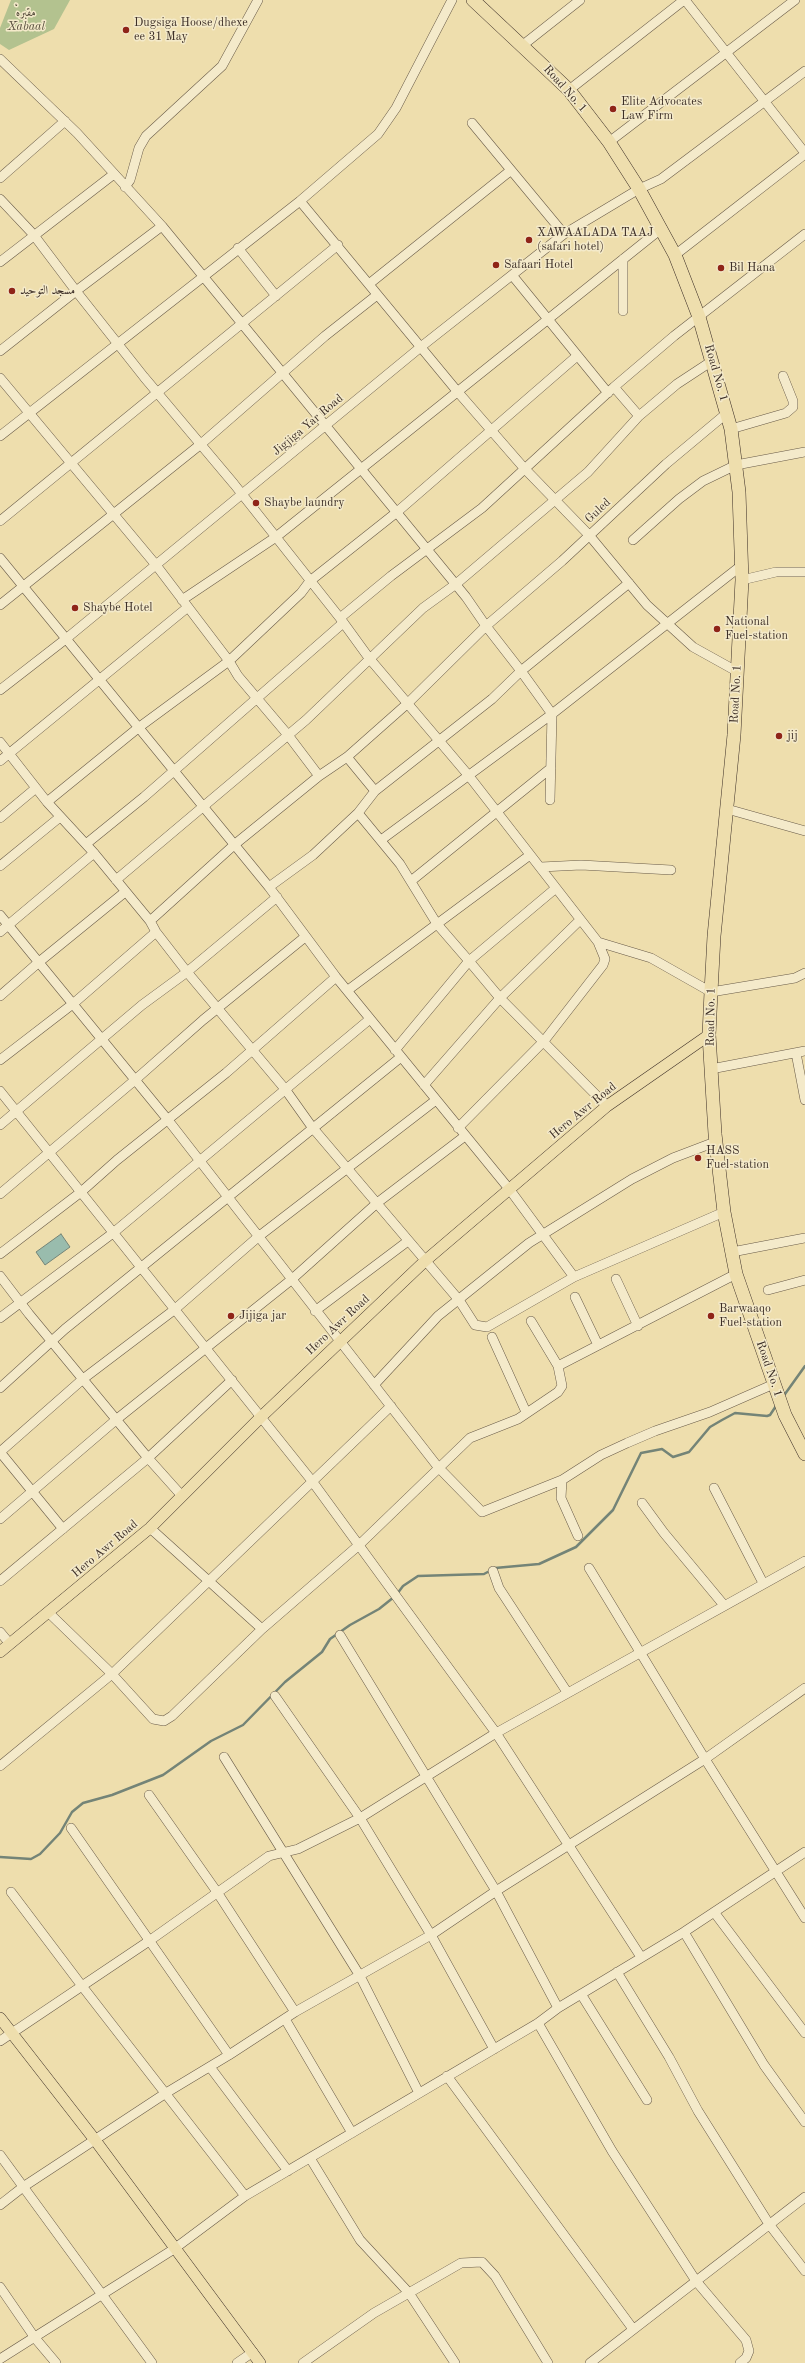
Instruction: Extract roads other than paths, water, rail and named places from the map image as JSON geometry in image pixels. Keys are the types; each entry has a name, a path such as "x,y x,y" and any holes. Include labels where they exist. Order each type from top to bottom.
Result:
{"highway":[{"name":"Road No. 1","path":"473,0 523,45 569,90 609,142 639,189 662,228 699,317 731,429 736,465 742,580 738,672 727,809 714,936 711,992 709,1035 715,1142 724,1212 736,1274 785,1415 805,1454"}],"main road":[{"name":"Hero Awr Road","path":"0,1652 150,1528 339,1341 425,1261 607,1106 709,1035"},
{"path":"0,2018 95,2140 174,2249 260,2363"}],"street":[{"path":"126,187 130,180 138,148 146,136 222,66 258,0"},
{"path":"0,436 238,248 300,201 378,134 396,108 452,0"},
{"path":"523,45 580,0"},
{"path":"569,90 685,0 805,154 674,255"},
{"path":"609,142 795,0"},
{"path":"0,59 65,121 162,226 397,512 427,551 456,584 486,626 522,671 552,714 550,800"},
{"name":"Jigjiga Yar Road","path":"0,690 67,638 422,346 564,234 639,189 661,180 805,71"},
{"path":"0,178 65,121"},
{"path":"472,123 510,171 564,234"},
{"path":"369,284 510,171"},
{"path":"0,262 33,234 114,174"},
{"path":"0,199 33,234 76,291 158,394 201,444 342,620 369,658 469,776 541,867 580,921 598,942 605,959 603,965 544,1041 458,1128"},
{"path":"300,201 338,245 377,295 422,346 458,391 524,468 589,535 666,624 693,647 738,672"},
{"path":"0,351 162,226"},
{"path":"0,761 99,679 185,603 276,537 662,228"},
{"path":"86,844 256,699 391,576 427,551 482,508 611,390 699,317 805,234"},
{"path":"0,521 158,394 338,245"},
{"path":"238,248 276,296"},
{"path":"623,259 623,311"},
{"path":"512,275 577,356 639,416"},
{"path":"0,605 201,444 284,374 326,336 377,295"},
{"path":"47,802 138,728 228,661 301,593 310,581 397,512 577,356"},
{"path":"116,880 144,858 203,805 288,735 423,608 456,584 588,472 639,416 678,384 712,361"},
{"path":"731,429 786,413 793,407 793,401 783,376"},
{"path":"0,378 156,565 238,676 288,735 319,776"},
{"name":"Guled","path":"150,921 234,845 319,776 347,757 408,703 486,626 562,561 666,464 727,413"},
{"path":"632,540 685,494 703,481 736,465 805,452"},
{"path":"0,558 67,638 138,728 174,769 277,897 305,937 336,977 510,1190 574,1277"},
{"path":"382,840 552,714 742,565"},
{"path":"742,580 776,572 805,572"},
{"path":"269,887 314,856 358,813 375,791 492,699 522,671 629,583"},
{"path":"0,742 60,818 94,853 150,921 156,932 187,972 252,1048 285,1089 312,1127 458,1300 475,1325 487,1327 574,1277 724,1212"},
{"path":"347,757 375,791"},
{"path":"410,881 498,813 551,768"},
{"path":"0,818 36,788"},
{"path":"727,809 805,831"},
{"path":"358,813 382,840 437,924 500,998 607,1106"},
{"path":"0,866 60,818"},
{"path":"0,932 94,853"},
{"path":"348,990 530,855"},
{"path":"541,867 581,865 671,870"},
{"path":"0,1388 52,1340 228,1199 398,1053 469,961 556,888"},
{"path":"0,996 39,962 126,892"},
{"path":"0,1125 142,1005 187,972 277,897"},
{"path":"0,915 74,1003 102,1040 168,1120 199,1162 438,1468 482,1512 562,1480 601,1455 655,1430 710,1412 774,1384"},
{"path":"424,1085 500,998 580,921"},
{"path":"0,1060 74,1003 156,932"},
{"path":"0,1194 135,1080 203,1020 305,937"},
{"path":"598,942 651,958 711,992 795,978 805,973"},
{"path":"0,1254 80,1192 226,1073 252,1048 336,977"},
{"path":"0,1318 113,1233 370,1019"},
{"path":"711,1069 800,1052 805,1100"},
{"path":"0,1091 174,1310 262,1416 312,1481 496,1733 567,1845 641,1957"},
{"path":"63,1529 0,1452 83,1379 174,1310 258,1237 436,1100"},
{"path":"0,1519 117,1419 291,1280 377,1203 465,1136"},
{"path":"374,1385 438,1316 529,1243 632,1179 673,1158 715,1142"},
{"path":"732,1252 805,1238"},
{"path":"315,1311 408,1241"},
{"path":"558,1366 736,1274"},
{"path":"0,1276 148,1458 182,1496"},
{"path":"616,1280 638,1326"},
{"path":"768,1290 805,1280"},
{"path":"575,1297 598,1345"},
{"path":"49,1613 112,1674 153,1719 164,1721 172,1716 262,1629 359,1545 470,1438 518,1419 526,1412 558,1392 562,1386 558,1366 531,1321"},
{"path":"492,1337 526,1412"},
{"path":"0,1581 148,1458 232,1380"},
{"path":"0,1766 112,1674 391,1406"},
{"path":"562,1480 561,1498 578,1536"},
{"path":"714,1488 763,1583"},
{"path":"642,1503 664,1533 723,1604"},
{"path":"150,1528 262,1629"},
{"path":"0,2041 149,1941 269,1856 298,1849 360,1818 496,1733 723,1604 805,1561"},
{"path":"589,1568 705,1759 805,1918"},
{"path":"493,1571 499,1588 567,1692"},
{"path":"0,1632 10,1644"},
{"path":"340,1635 496,1891 558,2008"},
{"path":"0,2205 23,2187 166,2093 230,2056 296,2012 431,1935 567,1845 705,1759 805,1689"},
{"path":"275,1696 360,1818 431,1935 494,2049"},
{"path":"224,1757 360,1976 419,2093"},
{"path":"149,1795 217,1892 296,2012"},
{"path":"70,1828 230,2056"},
{"path":"0,2360 174,2249 245,2196 538,2023 558,2008 684,1932 805,1852"},
{"path":"11,1892 245,2196"},
{"path":"714,1912 805,2033"},
{"path":"684,1932 764,2065 805,2122"},
{"path":"617,1972 669,2057 698,2111 769,2224 805,2271"},
{"path":"581,1994 647,2100"},
{"path":"285,2019 352,2133"},
{"path":"538,2023 612,2151 696,2281 746,2340 749,2351 746,2358 740,2363"},
{"path":"210,2067 288,2170"},
{"path":"447,2076 633,2329"},
{"path":"0,2155 152,2363"},
{"path":"310,2158 360,2240 409,2293 455,2363"},
{"path":"590,2363 805,2197"},
{"path":"303,2363 374,2314 461,2263 482,2262 495,2276 548,2363"},
{"path":"0,2287 35,2338 56,2363"},
{"path":"236,2363 253,2352"}],"waterway":[{"path":"785,1394 805,1366"},
{"path":"397,1594 403,1586 418,1576 484,1574 495,1568 539,1564 576,1547 613,1510 641,1453 662,1449 673,1457 689,1452 710,1427 735,1413 767,1416 770,1415 776,1406"},
{"path":"0,1857 31,1859 40,1854 60,1833 72,1812 83,1803 112,1795 163,1775 211,1741 243,1725 285,1682 322,1652 330,1639 350,1625 379,1609 394,1597"}],"place":[{"name":"Dugsiga Hoose/dhexe ee 31 May","path":"126,30"},
{"name":"Elite Advocates Law Firm","path":"613,109"},
{"name":"XAWAALADA TAAJ (safari hotel)","path":"529,240"},
{"name":"Safaari Hotel","path":"496,265"},
{"name":"Bil Hana","path":"721,268"},
{"name":"مسجد التوحيد","path":"12,291"},
{"name":"Shaybe laundry","path":"256,503"},
{"name":"Shaybe Hotel","path":"75,608"},
{"name":"National Fuel-station","path":"717,629"},
{"name":"jij","path":"779,736"},
{"name":"HASS Fuel-station","path":"698,1158"},
{"name":"Jijiga jar","path":"231,1316"},
{"name":"Barwaaqo Fuel-station","path":"711,1316"}],"park label":[{"name":"ْمقبره Xabaal","path":"26,20"}]}
